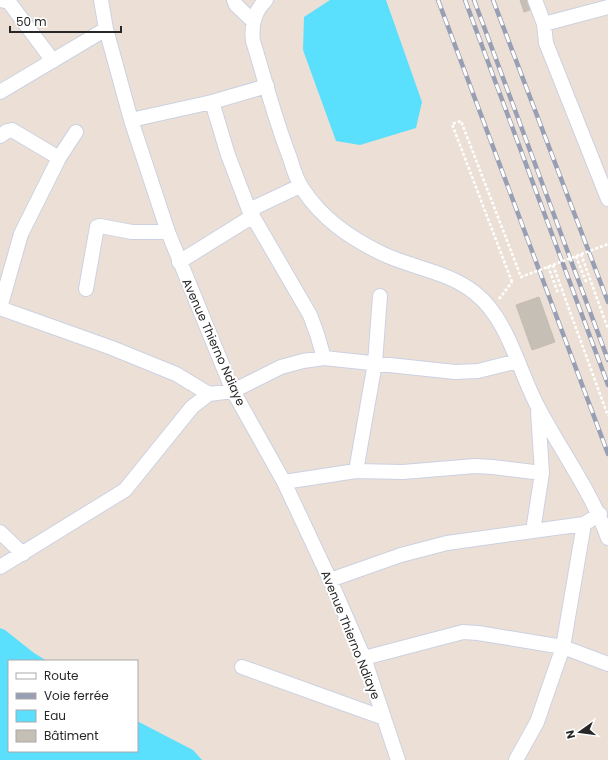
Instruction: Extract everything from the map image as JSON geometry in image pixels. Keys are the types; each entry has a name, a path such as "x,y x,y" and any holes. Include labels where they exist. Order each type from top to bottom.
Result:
{"street":[{"path":"1,0 8,2 53,61"},
{"name":"Avenue Thierno Ndiaye","path":"101,0 106,29 131,120 168,232 233,391 284,482 330,580 364,658 398,760"},
{"path":"234,0 236,4 253,21"},
{"path":"266,0 260,6 253,21 253,41 280,134 300,186 316,208 334,225 359,242 389,256 454,280 474,292 492,309 518,361 538,406 600,514 608,538"},
{"path":"535,0 544,24 546,43 608,199"},
{"path":"544,24 608,7 605,0"},
{"path":"0,92 106,29"},
{"path":"131,120 212,102 267,86"},
{"path":"212,102 228,155 251,213 310,315 318,334 324,358"},
{"path":"0,136 7,131 12,130 59,158"},
{"path":"76,132 59,158 17,246 0,308 112,348 176,374 209,394"},
{"path":"180,262 251,213 300,186"},
{"path":"86,289 97,227 100,226 132,232 168,232"},
{"path":"356,471 375,363 380,296"},
{"path":"0,567 125,490 192,407 209,394 233,391 281,367 303,361 324,358 455,372 478,372 518,361"},
{"path":"533,531 542,473 538,406"},
{"path":"284,482 356,471 403,472 493,467 542,473"},
{"path":"330,580 401,554 423,548 447,543 584,524 600,514"},
{"path":"516,760 537,722 563,647 584,524"},
{"path":"0,532 23,554"},
{"path":"364,658 463,632 478,633 563,647 608,664"},
{"path":"242,667 384,718"}],"path":[{"path":"492,309 512,282 452,124 461,121 521,277 608,244"},
{"path":"581,254 608,329"},
{"path":"576,256 587,284"},
{"path":"553,265 608,416"},
{"path":"548,266 558,293"}],"water":[{"path":"330,0 386,0 422,102 416,128 360,145 336,141 303,50 304,17"},
{"path":"0,628 5,630 45,660 8,660 8,752 138,752 138,722 193,750 202,760 0,760"}],"building":[{"path":"520,0 533,0 536,8 524,12"},
{"path":"539,297 555,342 532,350 516,305"}],"railway":[{"path":"438,0 608,454"},
{"path":"465,0 608,385"},
{"path":"474,0 608,360"},
{"path":"493,0 608,302"}]}
